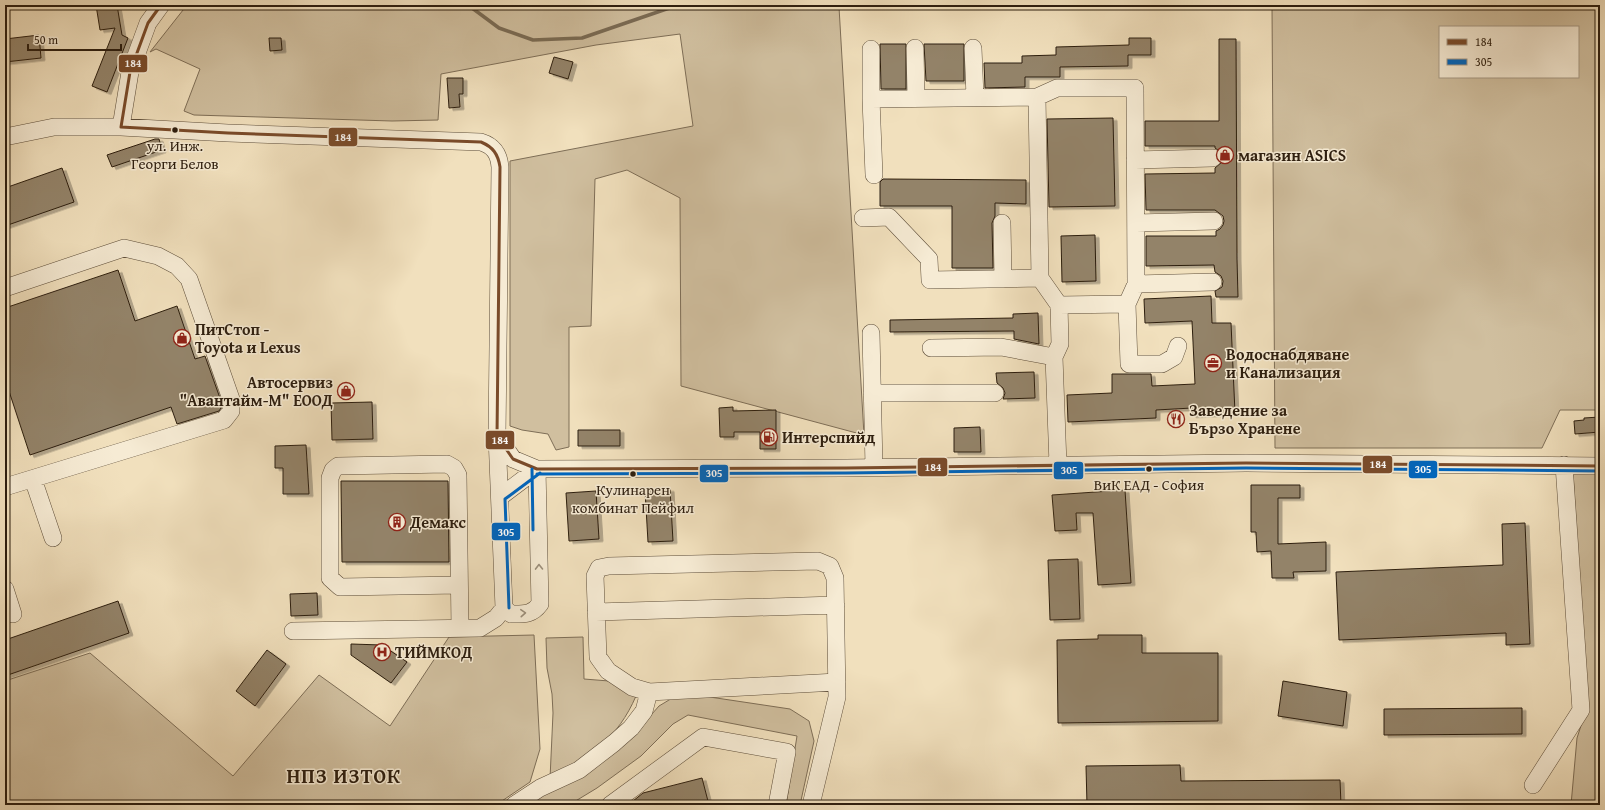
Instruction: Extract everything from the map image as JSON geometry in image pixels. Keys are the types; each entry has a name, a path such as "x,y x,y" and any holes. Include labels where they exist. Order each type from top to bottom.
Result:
{"street":[{"path":"121,127 130,72 148,23 161,5"},
{"path":"916,48 916,98"},
{"path":"974,48 975,97"},
{"path":"871,49 874,175"},
{"path":"871,99 1038,97 1058,88 1134,88 1136,284 1128,304 1129,364 1162,364 1174,357 1178,346"},
{"path":"1038,97 1040,278 1059,305 1060,344 1054,358 1058,465"},
{"path":"5,137 54,127 121,127 228,133 481,142 488,144 498,154 500,167 497,436 504,608 496,618 480,628 293,631"},
{"path":"1135,160 1213,158"},
{"path":"863,218 889,217 929,259 930,280 1040,278"},
{"path":"1136,223 1214,221"},
{"path":"1002,223 1003,279"},
{"path":"5,288 124,248 158,256 177,266 189,279 231,400 231,411 224,420 5,487"},
{"path":"1136,284 1212,282"},
{"path":"1059,305 1128,304"},
{"path":"871,333 874,467"},
{"path":"931,348 1001,348 1054,358"},
{"path":"872,393 995,393"},
{"path":"497,436 513,459 536,469 1246,463 1600,466"},
{"path":"460,585 340,587 334,583 330,578 330,478 333,470 338,466 377,465 447,464 454,468 458,475 460,585 460,628"},
{"path":"1533,785 1581,710 1564,465"},
{"path":"500,497 536,469"},
{"path":"504,608 511,614 527,614 535,611 540,604 536,469"},
{"path":"33,479 54,538"},
{"path":"811,805 837,697 837,682 836,605 835,578 830,566 818,561 609,566 599,568 594,576 598,657 608,671 632,687 649,692 837,682"},
{"path":"5,589 13,614"},
{"path":"596,612 836,605"},
{"path":"514,805 540,788 578,770 614,743 631,728 644,710 649,692"},
{"path":"610,805 703,737 787,752 777,805"}],"shaded area":[{"path":"187,5 1600,5 1600,410 1560,410 1542,448 1275,448 1272,7 839,7 864,435 681,386 680,198 627,170 595,179 591,326 569,327 569,447 556,450 548,434 522,430 510,426 510,161 693,126 680,34 596,45 441,74 438,120 392,121 194,115 184,111 200,69 156,49 150,52"},
{"path":"1573,473 1600,474 1600,805 1571,805 1577,738 1587,707"},
{"path":"534,635 540,749 530,782 496,805 5,805 5,681 90,653 233,776 319,675 390,726 449,637"},
{"path":"583,637 584,679 609,681 636,696 629,711 620,724 601,746 577,764 550,779 553,713 552,694 547,668 546,638"},
{"path":"703,696 790,709 809,721 814,741 800,805 786,805 797,736 688,715 673,724 641,756 597,788 569,805 528,805 630,739 659,706 674,697"}],"building":[{"path":"96,5 117,5 122,35 128,38 107,92 92,86 115,28 100,30"},
{"path":"39,35 41,58 5,62 5,39"},
{"path":"269,38 281,38 282,50 270,51"},
{"path":"1129,38 1151,38 1151,55 1128,55 1128,66 1060,67 1060,77 1025,77 1025,87 985,88 984,63 1022,63 1022,56 1056,55 1056,47 1129,45"},
{"path":"1219,39 1236,39 1238,297 1216,297 1215,291 1222,287 1223,281 1221,276 1215,272 1214,265 1146,266 1146,236 1216,236 1216,231 1223,225 1223,216 1215,210 1146,210 1145,174 1215,173 1215,168 1222,162 1222,153 1215,148 1215,146 1145,146 1145,121 1219,121"},
{"path":"880,44 906,44 906,89 881,89"},
{"path":"924,44 964,44 964,81 926,81"},
{"path":"554,57 573,62 568,79 549,73"},
{"path":"447,78 463,78 463,94 459,94 460,107 449,108"},
{"path":"1113,118 1115,206 1049,207 1047,119"},
{"path":"159,139 162,150 112,167 107,155"},
{"path":"62,168 74,202 5,226 5,188"},
{"path":"883,179 1026,180 1026,204 995,203 995,216 992,223 993,268 952,268 952,206 880,206 880,182"},
{"path":"1095,235 1096,281 1062,282 1061,236"},
{"path":"118,270 135,321 177,306 195,359 205,356 221,401 221,408 219,411 177,424 171,407 30,455 5,379 5,308"},
{"path":"1211,296 1212,323 1231,323 1235,413 1192,415 1192,408 1156,410 1156,418 1068,422 1067,395 1112,393 1112,374 1151,374 1152,386 1195,384 1192,321 1145,323 1144,299"},
{"path":"1038,313 1039,344 1014,339 1014,331 890,332 890,320 1013,318 1013,314"},
{"path":"1034,372 1035,398 1003,399 1005,393 1003,388 997,383 996,373"},
{"path":"372,402 373,439 332,440 331,403"},
{"path":"733,407 733,411 776,410 776,449 760,449 760,432 734,432 734,437 720,437 719,408"},
{"path":"1600,417 1600,432 1575,434 1574,421 1584,420 1584,418"},
{"path":"980,427 981,452 954,452 954,428"},
{"path":"578,430 620,430 620,446 578,446"},
{"path":"306,445 309,494 283,494 283,468 275,468 275,446"},
{"name":"Демакс","path":"341,481 448,481 449,562 342,562"},
{"path":"1251,485 1300,485 1300,498 1278,498 1278,544 1326,542 1326,571 1293,572 1294,578 1272,578 1271,551 1257,552 1256,532 1251,532"},
{"path":"670,489 673,541 648,542 645,490"},
{"path":"1125,490 1131,583 1098,585 1093,513 1076,513 1077,530 1055,531 1052,495"},
{"path":"596,491 599,539 569,541 566,493"},
{"path":"1525,523 1530,644 1506,645 1506,633 1339,640 1336,572 1503,565 1502,524"},
{"path":"1078,559 1080,619 1050,620 1048,560"},
{"path":"317,593 318,615 291,616 290,594"},
{"path":"118,601 129,633 5,676 5,640"},
{"path":"1098,635 1142,635 1142,653 1218,653 1218,721 1058,723 1057,640 1098,639"},
{"path":"351,644 382,645 407,662 391,683 351,655"},
{"path":"267,650 286,664 255,706 236,691"},
{"path":"1283,681 1347,692 1343,726 1278,716"},
{"path":"1522,708 1522,734 1384,735 1384,709"},
{"path":"1180,765 1181,781 1340,780 1341,805 1087,805 1086,766"},
{"path":"702,778 709,805 634,805 633,801 643,793"}],"waterway":[{"path":"468,5 499,28 533,40 582,38 678,5"}],"transit line":[{"name":"184","path":"121,127 130,72 148,23 161,5"},
{"name":"184","path":"121,127 228,133 481,142 489,146 498,158 500,167 497,436 513,459 537,469 846,468 1246,463 1600,466"},
{"name":"305","path":"537,474 846,473 1246,468 1600,471"},
{"name":"305","path":"532,469 533,530"},
{"name":"305","path":"509,608 505,499 540,473"}],"place":[{"name":"ул. Инж. Георги Белов","path":"175,130"},
{"name":"магазин ASICS","path":"1225,155"},
{"name":"ПитСтоп - Toyota и Lexus","path":"182,338"},
{"name":"Водоснабдяване и Канализация","path":"1213,363"},
{"name":"Автосервиз \"Авантайм-М\" ЕООД","path":"346,391"},
{"name":"Заведение за Бързо Хранене","path":"1176,419"},
{"name":"Интерспийд","path":"769,437"},
{"name":"ВиК ЕАД - София","path":"1149,469"},
{"name":"Кулинарен комбинат Пейфил","path":"633,474"},
{"name":"Демакс","path":"397,522"},
{"name":"ТИЙМКОД","path":"382,652"}],"district":[{"name":"НПЗ ИЗТОК","path":"344,775"}]}
